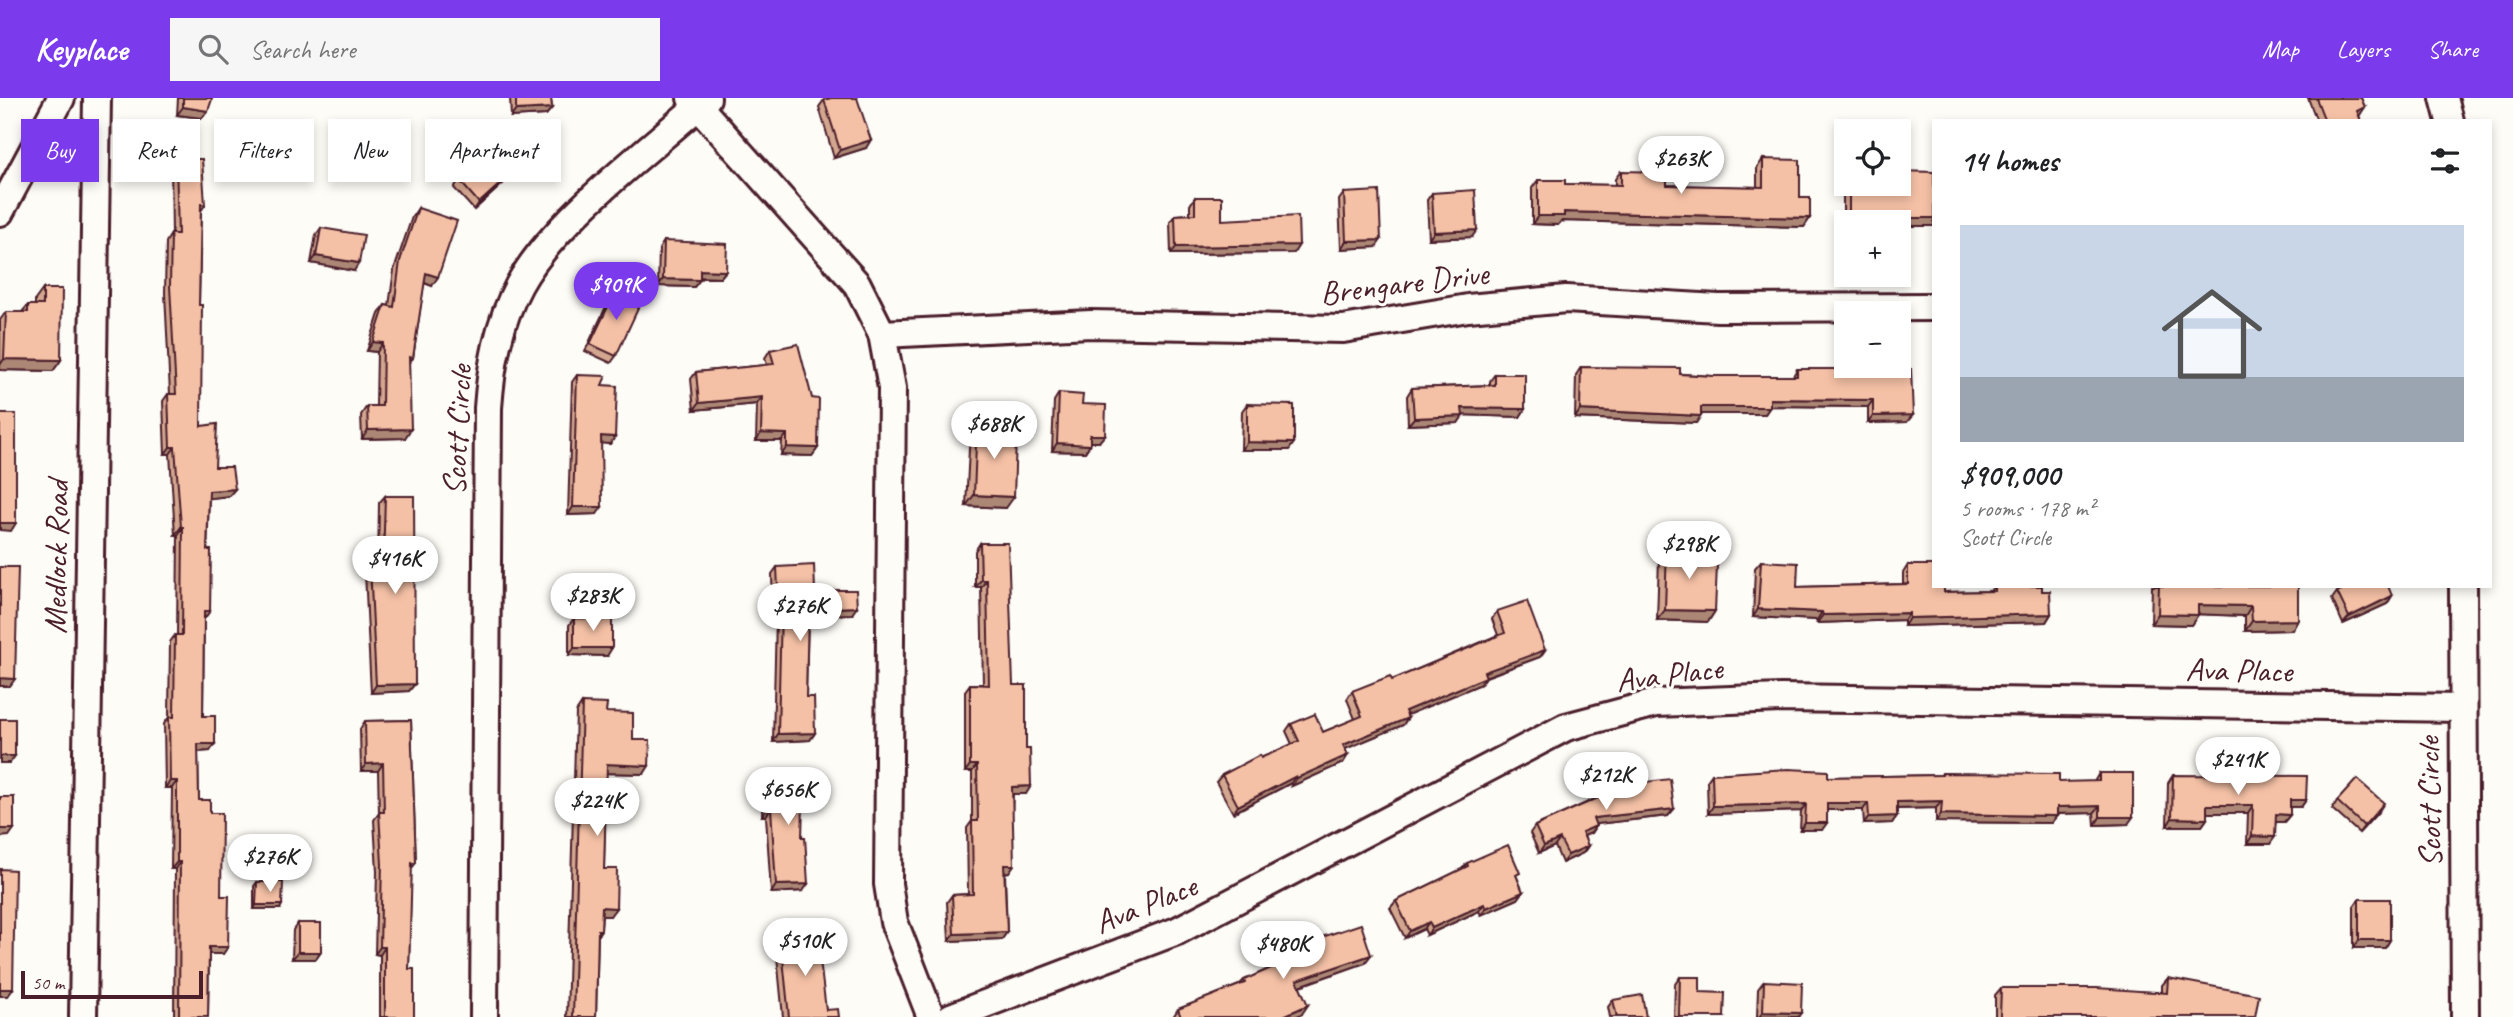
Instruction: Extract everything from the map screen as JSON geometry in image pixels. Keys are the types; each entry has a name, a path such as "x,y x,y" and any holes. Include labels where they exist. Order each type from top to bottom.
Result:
{"street":[{"path":"0,212 61,98"},
{"name":"Medlock Road","path":"83,1017 97,98"},
{"path":"2444,98 2450,119"},
{"path":"699,101 857,284 882,334 892,388 888,884 894,922 931,1017"},
{"name":"Scott Circle","path":"484,1017 488,422 491,364 507,310 520,284 545,248 574,216 699,101"},
{"name":"Brengare Drive","path":"882,334 1091,324 1343,329 1468,308 1566,299 1718,308 1932,307"},
{"name":"Scott Circle","path":"2463,588 2465,1017"},
{"name":"Ava Place","path":"951,1017 1177,931 1566,727 1656,703 1781,698 2462,708"}],"building":[{"path":"183,98 212,99 208,111 183,107"},
{"path":"516,98 551,98 552,108 516,110"},
{"path":"857,98 871,140 840,150 824,100"},
{"path":"2316,98 2361,98 2365,107 2357,111 2360,119 2324,119"},
{"path":"202,159 205,205 201,204 199,305 202,305 201,426 217,424 215,467 232,467 235,489 209,491 207,550 211,550 210,611 204,611 203,716 215,716 215,744 198,744 199,800 210,800 210,813 222,813 221,896 229,896 228,947 209,947 208,1017 179,1017 180,862 177,862 177,781 170,781 169,717 174,717 175,635 182,635 183,527 175,447 170,447 168,394 176,394 170,286 171,234 178,234 177,182 200,182"},
{"path":"1763,159 1800,160 1800,198 1810,198 1810,218 1564,212 1564,216 1538,216 1538,180 1565,180 1565,184 1621,185 1621,171 1667,172 1667,185 1763,187"},
{"path":"1911,171 1932,172 1932,218 1911,218 1911,210 1849,210 1849,196 1911,196"},
{"path":"461,182 502,182 479,203"},
{"path":"1475,190 1477,230 1434,232 1432,193"},
{"path":"1379,191 1381,240 1346,241 1344,193"},
{"path":"1195,197 1222,197 1222,220 1298,216 1299,245 1176,247 1175,215 1195,214"},
{"path":"418,208 457,221 438,277 426,273 413,358 409,357 411,429 368,430 367,406 382,406 383,343 373,342 385,305 394,307 400,261"},
{"path":"321,228 364,235 359,263 316,256"},
{"path":"664,241 727,244 726,271 700,270 700,280 663,279"},
{"path":"617,288 642,300 616,356 590,344"},
{"path":"43,289 62,289 61,360 4,359 6,312 28,312 28,305 43,305"},
{"path":"798,344 812,398 819,399 818,448 787,447 787,434 761,433 762,397 699,403 696,372 774,364 770,350"},
{"path":"1581,367 1680,368 1680,374 1713,376 1797,376 1797,369 1834,369 1834,378 1911,378 1911,369 1913,415 1873,416 1873,400 1770,399 1770,407 1701,407 1701,416 1580,410"},
{"path":"1495,374 1525,374 1525,409 1462,408 1463,416 1414,418 1412,388 1495,385"},
{"path":"577,375 606,376 602,385 617,386 615,437 601,436 602,507 573,507"},
{"path":"1059,393 1083,395 1082,404 1106,405 1105,435 1090,435 1090,445 1057,443"},
{"path":"1247,404 1294,405 1294,443 1247,442"},
{"path":"0,414 16,414 16,523 0,523"},
{"path":"977,419 998,420 997,436 1016,437 1014,497 974,495"},
{"path":"385,496 414,496 415,684 376,685 370,565 383,564"},
{"path":"980,543 1008,543 1013,685 1026,685 1026,749 1030,749 1031,786 1012,787 1014,865 1004,865 1007,932 954,934 952,895 973,894 972,821 978,821 977,765 970,765 970,684 989,685 987,580 981,580"},
{"path":"1667,547 1700,548 1699,564 1717,565 1715,611 1665,610"},
{"path":"1761,561 1798,563 1797,587 1908,584 1908,565 1932,565 1932,588 1944,588 1944,592 2042,588 2042,591 2050,591 2051,614 1909,618 1909,613 1823,615 1822,612 1758,609"},
{"path":"814,565 815,590 856,590 857,607 808,609 806,697 814,697 815,733 778,734 781,610 777,567"},
{"path":"0,567 18,567 15,679 0,678"},
{"path":"2159,588 2298,588 2298,620 2252,621 2251,606 2198,605 2198,615 2158,614"},
{"path":"2345,588 2389,588 2392,596 2349,617 2337,592"},
{"path":"1527,601 1545,650 1484,672 1486,677 1405,711 1408,718 1343,745 1348,755 1297,778 1296,776 1238,806 1222,775 1260,755 1261,758 1299,741 1291,724 1315,714 1323,732 1362,716 1352,691 1390,676 1392,680 1505,633 1497,611"},
{"path":"574,618 612,619 612,648 574,648"},
{"path":"582,703 607,704 606,712 633,713 633,740 650,740 649,766 607,764 604,869 617,869 616,908 602,907 601,930 598,930 596,1017 573,1017"},
{"path":"0,719 15,719 15,756 0,756"},
{"path":"411,720 416,863 412,863 409,969 414,969 414,1017 385,1017 385,947 380,947 382,864 379,812 384,812 383,763 366,764 365,721"},
{"path":"1788,769 1828,771 1828,777 1942,773 2059,774 2059,782 2099,781 2099,773 2133,773 2133,817 2100,817 2100,806 2057,807 2057,816 1941,814 1942,801 1897,802 1897,816 1869,817 1868,803 1827,803 1827,823 1805,823 1806,804 1713,806 1712,774"},
{"path":"768,772 804,773 802,837 805,837 808,884 776,885 771,808 767,808"},
{"path":"2173,775 2307,776 2306,800 2290,800 2290,815 2276,814 2275,837 2252,836 2253,805 2207,805 2207,819 2172,818"},
{"path":"1670,779 1674,809 1593,818 1596,826 1582,832 1588,846 1568,855 1560,839 1544,846 1535,826 1614,791 1613,786"},
{"path":"2357,779 2384,803 2364,826 2337,801"},
{"path":"0,797 14,797 14,829 0,829"},
{"path":"1508,845 1520,873 1516,875 1523,892 1486,908 1484,904 1432,928 1429,922 1410,931 1396,901 1468,866 1467,863"},
{"path":"0,869 15,870 13,989 0,989"},
{"path":"257,882 283,882 282,905 256,905"},
{"path":"2359,899 2390,899 2390,940 2359,940"},
{"path":"298,923 321,923 321,952 298,952"},
{"path":"1361,924 1371,955 1297,980 1308,1005 1281,1017 1181,1017 1178,1009 1245,983 1244,980 1321,946 1319,938"},
{"path":"817,935 826,1010 838,1009 839,1017 789,1017 781,939"},
{"path":"1680,977 1700,977 1700,992 1725,993 1724,1017 1679,1017"},
{"path":"2168,978 2259,995 2255,1017 2000,1017 2001,988 2097,988 2167,993"},
{"path":"1764,981 1802,983 1801,1013 1763,1012"},
{"path":"1642,995 1646,1017 1617,1017 1613,1000"}]}
